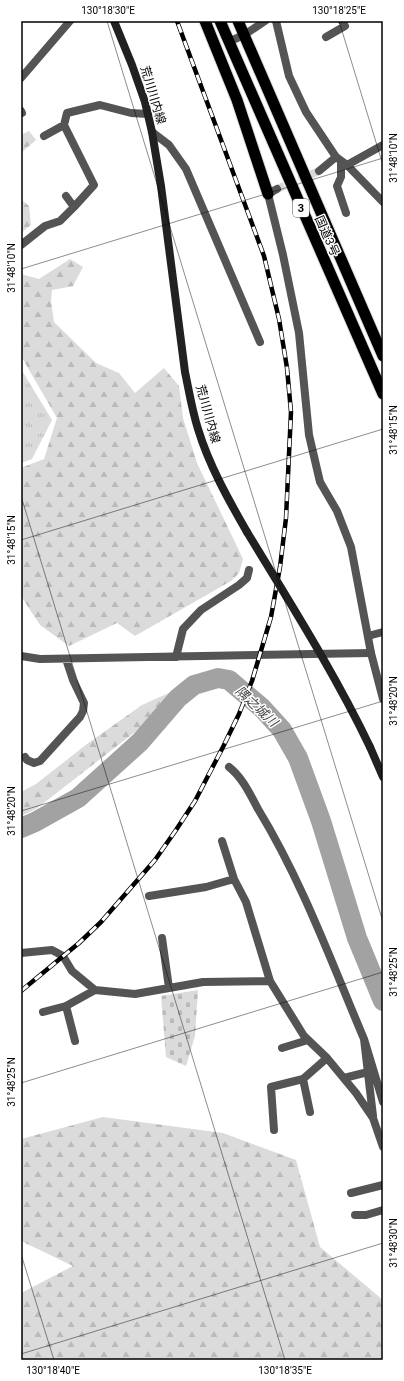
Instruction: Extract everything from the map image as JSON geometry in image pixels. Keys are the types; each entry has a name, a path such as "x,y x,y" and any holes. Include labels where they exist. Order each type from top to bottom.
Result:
{"highway":[{"path":"205,21 273,192"},
{"name":"国道3号","path":"220,21 383,394"},
{"name":"国道3号","path":"238,21 383,356"}],"main road":[{"name":"荒川川内線","path":"114,21 132,65 148,114 152,132 161,186 185,372 198,429 207,453 233,508 336,679 352,708 383,777"}],"street":[{"path":"21,78 70,21"},
{"path":"228,42 244,35 265,21"},
{"path":"276,21 289,76 306,112 341,161 383,202"},
{"path":"326,37 345,26 342,21"},
{"path":"21,245 45,226 60,221 94,185 64,125 67,113 100,105 132,113 148,114"},
{"path":"44,136 64,125"},
{"path":"152,132 169,145 186,169 260,342"},
{"path":"319,171 383,145"},
{"path":"341,161 341,177 337,186 346,214"},
{"path":"273,192 283,255 299,333 311,442 320,482 337,511 352,547 371,653 383,699"},
{"path":"66,196 74,207"},
{"path":"176,657 182,629 201,610 247,578 249,570"},
{"path":"368,636 383,632"},
{"path":"22,657 66,659 371,653"},
{"path":"25,757 26,760 34,763 40,762 84,711 84,703 73,680 66,659"},
{"path":"229,767 237,773 293,872 364,1039 383,1102"},
{"path":"222,842 234,879 246,902 270,981 304,1036 327,1058 344,1078 373,1118"},
{"path":"149,896 206,887 234,879"},
{"path":"162,938 169,988"},
{"path":"21,953 52,950 64,956 72,971 95,990 135,994 203,982 270,981"},
{"path":"44,1012 66,1006 95,990"},
{"path":"66,1006 75,1041"},
{"path":"364,1039 373,1118 383,1147"},
{"path":"282,1048 308,1040"},
{"path":"274,1130 271,1087 303,1079 327,1058"},
{"path":"344,1078 368,1072"},
{"path":"303,1079 310,1112"},
{"path":"351,1192 383,1185"},
{"path":"355,1215 366,1215 383,1210"}],"green space":[{"path":"29,131 36,140 21,153 21,135"},
{"path":"21,199 29,206 31,225 21,233"},
{"path":"70,259 83,267 73,286 52,290 51,301 54,322 96,363 119,373 135,393 164,368 179,386 183,418 197,463 243,559 239,573 231,581 135,636 117,623 69,646 40,625 21,596 21,468 44,459 57,418 21,356 21,274 39,279"},
{"path":"21,369 52,420 32,459 21,463"},
{"path":"180,688 135,732 36,809 21,816 21,792 36,784 87,744 142,705"},
{"path":"198,990 195,1036 186,1066 166,1057 161,996"},
{"path":"103,1117 223,1133 296,1160 320,1247 383,1300 383,1360 21,1360 21,1293 73,1266 21,1241 21,1139"}],"waterway":[{"name":"隅之城川","path":"21,828 35,822 78,798 140,742 178,698 194,685 218,678 229,680 262,708 282,730 298,758 321,821 357,938 383,1001"}],"tunnel":[{"path":"277,189 319,171"}],"railway":[{"path":"21,991 79,943 101,922 155,860 195,801 239,714 252,681 271,617 280,567 286,518 291,412 287,368 279,319 264,256 177,21"}]}
